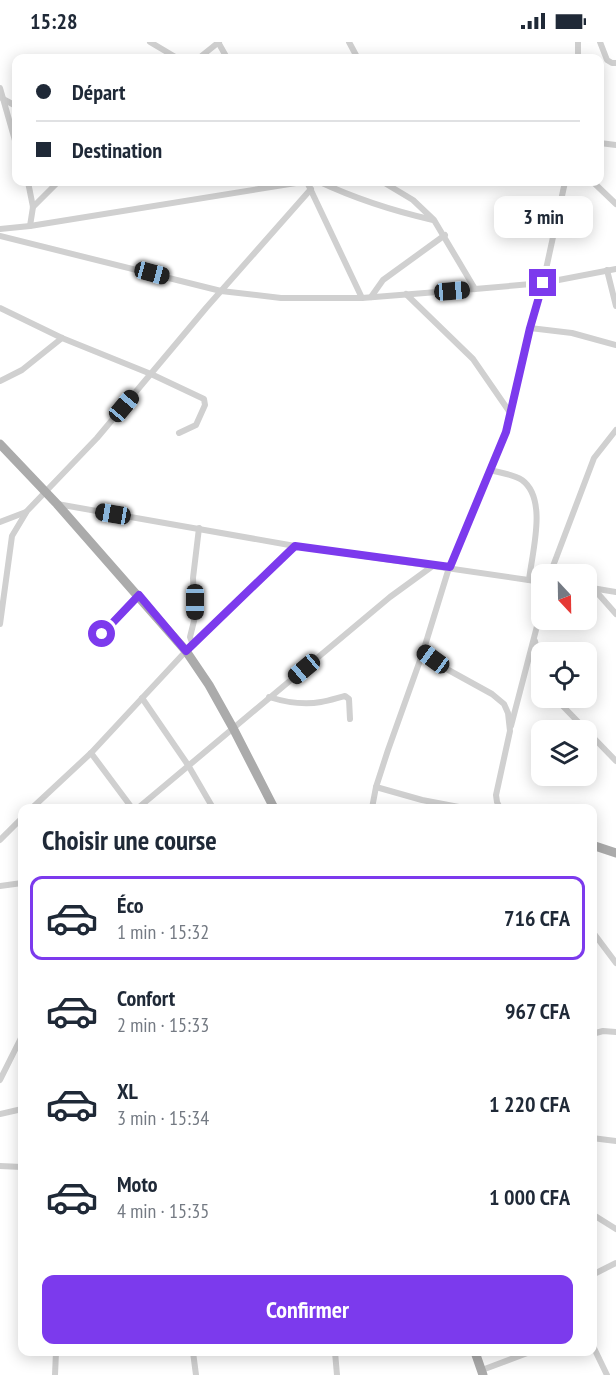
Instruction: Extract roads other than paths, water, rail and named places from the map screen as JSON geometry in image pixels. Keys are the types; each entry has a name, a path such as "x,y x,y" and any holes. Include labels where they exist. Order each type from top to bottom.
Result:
{"main road":[{"path":"0,444 189,648 272,804"},
{"path":"597,847 616,853"},
{"path":"476,1356 482,1372"}],"street":[{"path":"150,42 170,54"},
{"path":"204,54 218,42"},
{"path":"600,42 607,60 616,63"},
{"path":"0,88 12,131"},
{"path":"29,186 33,207 30,226"},
{"path":"33,207 54,186"},
{"path":"0,229 277,186"},
{"path":"309,186 362,297"},
{"path":"329,186 400,212 434,220"},
{"path":"389,186 413,201 434,220 475,289"},
{"path":"373,804 376,787 450,567 512,414 530,328 543,283 565,186"},
{"path":"597,186 616,204"},
{"path":"0,624 12,536 27,511 97,438 311,189"},
{"path":"371,297 383,280 445,235"},
{"path":"0,236 221,291 281,298 371,297 475,289 543,283 616,269"},
{"path":"606,270 616,306"},
{"path":"406,294 473,359 512,414"},
{"path":"0,308 62,339 151,374 204,399 195,426 185,428 179,433"},
{"path":"530,328 572,333 616,345"},
{"path":"0,381 22,370 62,339"},
{"path":"554,564 594,458 616,430"},
{"path":"57,504 295,546 529,580 537,503 534,492 515,476 490,470"},
{"path":"0,522 27,511"},
{"path":"189,648 195,616 193,578 199,528"},
{"path":"39,804 91,753 189,648 295,546"},
{"path":"143,804 390,597 434,565"},
{"path":"597,589 616,592"},
{"path":"93,643 139,595"},
{"path":"597,595 616,614"},
{"path":"498,804 496,795 510,731 536,630"},
{"path":"534,637 535,642"},
{"path":"423,652 444,667 492,694 504,704 508,713 510,731"},
{"path":"269,697 280,701 310,703 345,696 349,699 350,719"},
{"path":"142,698 188,765 211,804"},
{"path":"565,708 616,761"},
{"path":"91,753 129,804"},
{"path":"376,787 442,804"},
{"path":"0,840 18,822"},
{"path":"0,886 18,884"},
{"path":"597,938 616,963"},
{"path":"597,1033 616,1032"},
{"path":"0,1080 18,1044"},
{"path":"0,1114 18,1110"},
{"path":"597,1139 616,1141"},
{"path":"0,1166 18,1167"},
{"path":"597,1217 616,1229"},
{"path":"597,1272 616,1263"},
{"path":"597,1354 607,1375"},
{"path":"55,1375 56,1356"},
{"path":"194,1356 196,1375"},
{"path":"335,1356 337,1375"},
{"path":"482,1372 520,1356"}]}
